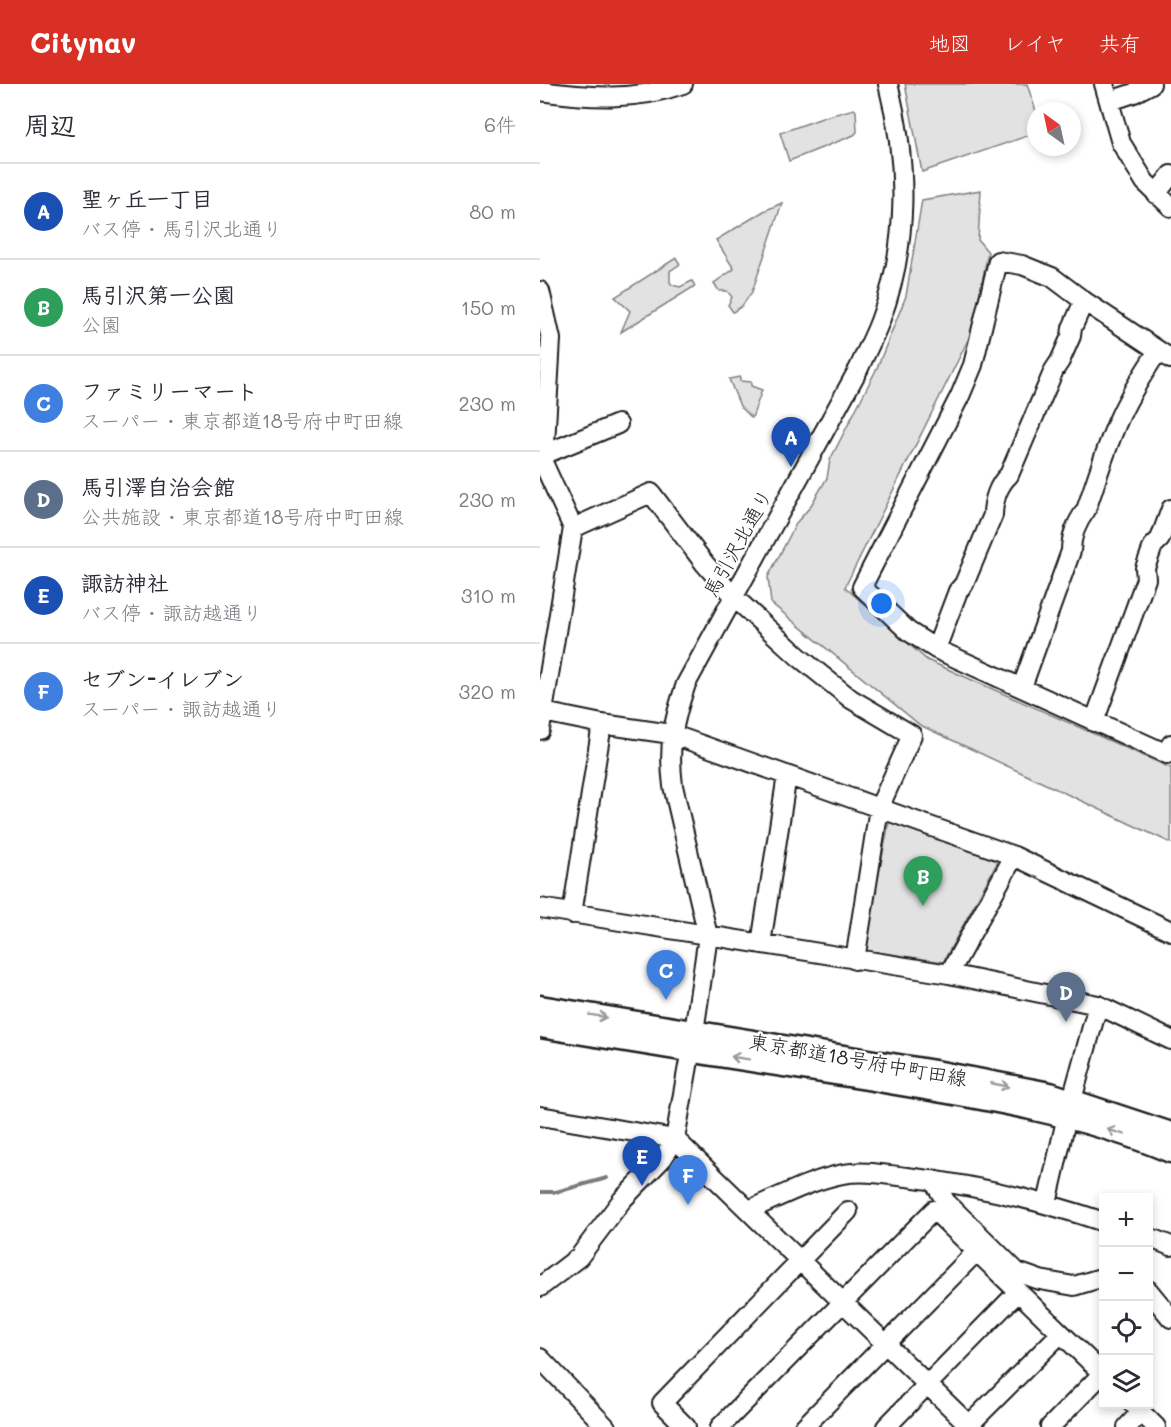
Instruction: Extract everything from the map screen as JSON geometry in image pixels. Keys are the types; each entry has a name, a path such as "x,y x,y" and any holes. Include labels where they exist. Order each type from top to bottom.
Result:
{"main road":[{"name":"東京都道18号府中町田線","path":"541,1025 935,1071 1070,1109 1171,1134"},
{"name":"東京都道18号府中町田線","path":"1070,1109 1171,1151"}],"street":[{"path":"540,91 582,97 614,98 653,92 683,84"},
{"name":"馬引沢北通り","path":"675,1139 693,1041 708,936 673,786 671,734 686,684 859,368 880,321 892,280 900,239 903,204 898,126 888,84"},
{"path":"1151,84 1134,93 1107,93 1121,143 1142,177 1171,207"},
{"path":"1156,194 1171,175"},
{"path":"1022,687 1071,551 1071,540 1079,519 1086,510 1118,420 1136,389 1138,380 1165,355 1052,277 1022,265 998,261 978,345 964,386 862,587 908,631 936,649 1167,754 1171,744"},
{"path":"540,291 550,339 545,444 540,456 573,528 542,721 602,724 671,734 1014,856 1171,931"},
{"path":"936,649 958,591 964,584 993,515 993,504 1003,481 1009,475 1084,301"},
{"path":"540,456 618,424"},
{"path":"573,528 651,494 705,564 734,597 799,657 851,699 912,735 879,808 855,960"},
{"path":"1094,722 1146,579 1146,568 1153,546 1160,539 1171,509"},
{"path":"572,914 602,724"},
{"path":"761,944 787,775"},
{"path":"949,974 1014,856"},
{"path":"540,908 949,974 1098,1005 1171,1040"},
{"path":"1047,1203 1098,1005"},
{"path":"540,1116 675,1139 969,1426 1061,1333"},
{"path":"540,1287 579,1257 622,1200 663,1158 675,1139"},
{"path":"749,1210 799,1188 844,1174 867,1173 970,1186 1047,1203 1099,1219"},
{"path":"933,1180 946,1202 1017,1272 1040,1280 1074,1286 1099,1278"},
{"path":"720,1427 934,1210 1099,1371"},
{"path":"686,1427 662,1403 848,1211"},
{"path":"1153,1239 1171,1246"},
{"path":"804,1427 976,1252"},
{"path":"886,1427 1018,1292"},
{"path":"1153,1295 1171,1318"},
{"path":"540,1358 606,1427"},
{"path":"1050,1427 1099,1379"},
{"path":"1127,1427 1136,1409"},
{"path":"1138,1409 1156,1427"}],"shaded area":[{"path":"905,84 1027,84 1033,102 1027,102 1027,136 922,172"},
{"path":"854,109 857,132 854,135 789,161 780,133"},
{"path":"981,190 978,240 988,252 972,332 845,587 927,660 1171,768 1171,843 920,725 771,603 768,577 797,522 810,507 827,478 830,460 877,368 906,296 922,200"},
{"path":"782,203 752,292 742,306 733,312 728,305 732,297 727,291 719,291 714,283 734,269 716,240 764,211"},
{"path":"676,258 680,264 670,271 672,285 680,287 692,281 695,286 621,332 630,311 615,297"},
{"path":"740,377 740,381 751,382 751,386 762,390 752,418 740,406 729,379"},
{"path":"889,822 998,861 943,962 864,950"}],"waterway":[{"path":"540,1192 556,1192 607,1178"}],"place":[{"name":"聖ヶ丘一丁目","path":"791,467"},
{"name":"馬引沢第一公園","path":"923,906"},
{"name":"ファミリーマート","path":"666,1000"},
{"name":"馬引澤自治会館","path":"1066,1022"},
{"name":"諏訪神社","path":"642,1186"},
{"name":"セブン-イレブン","path":"688,1205"}]}
